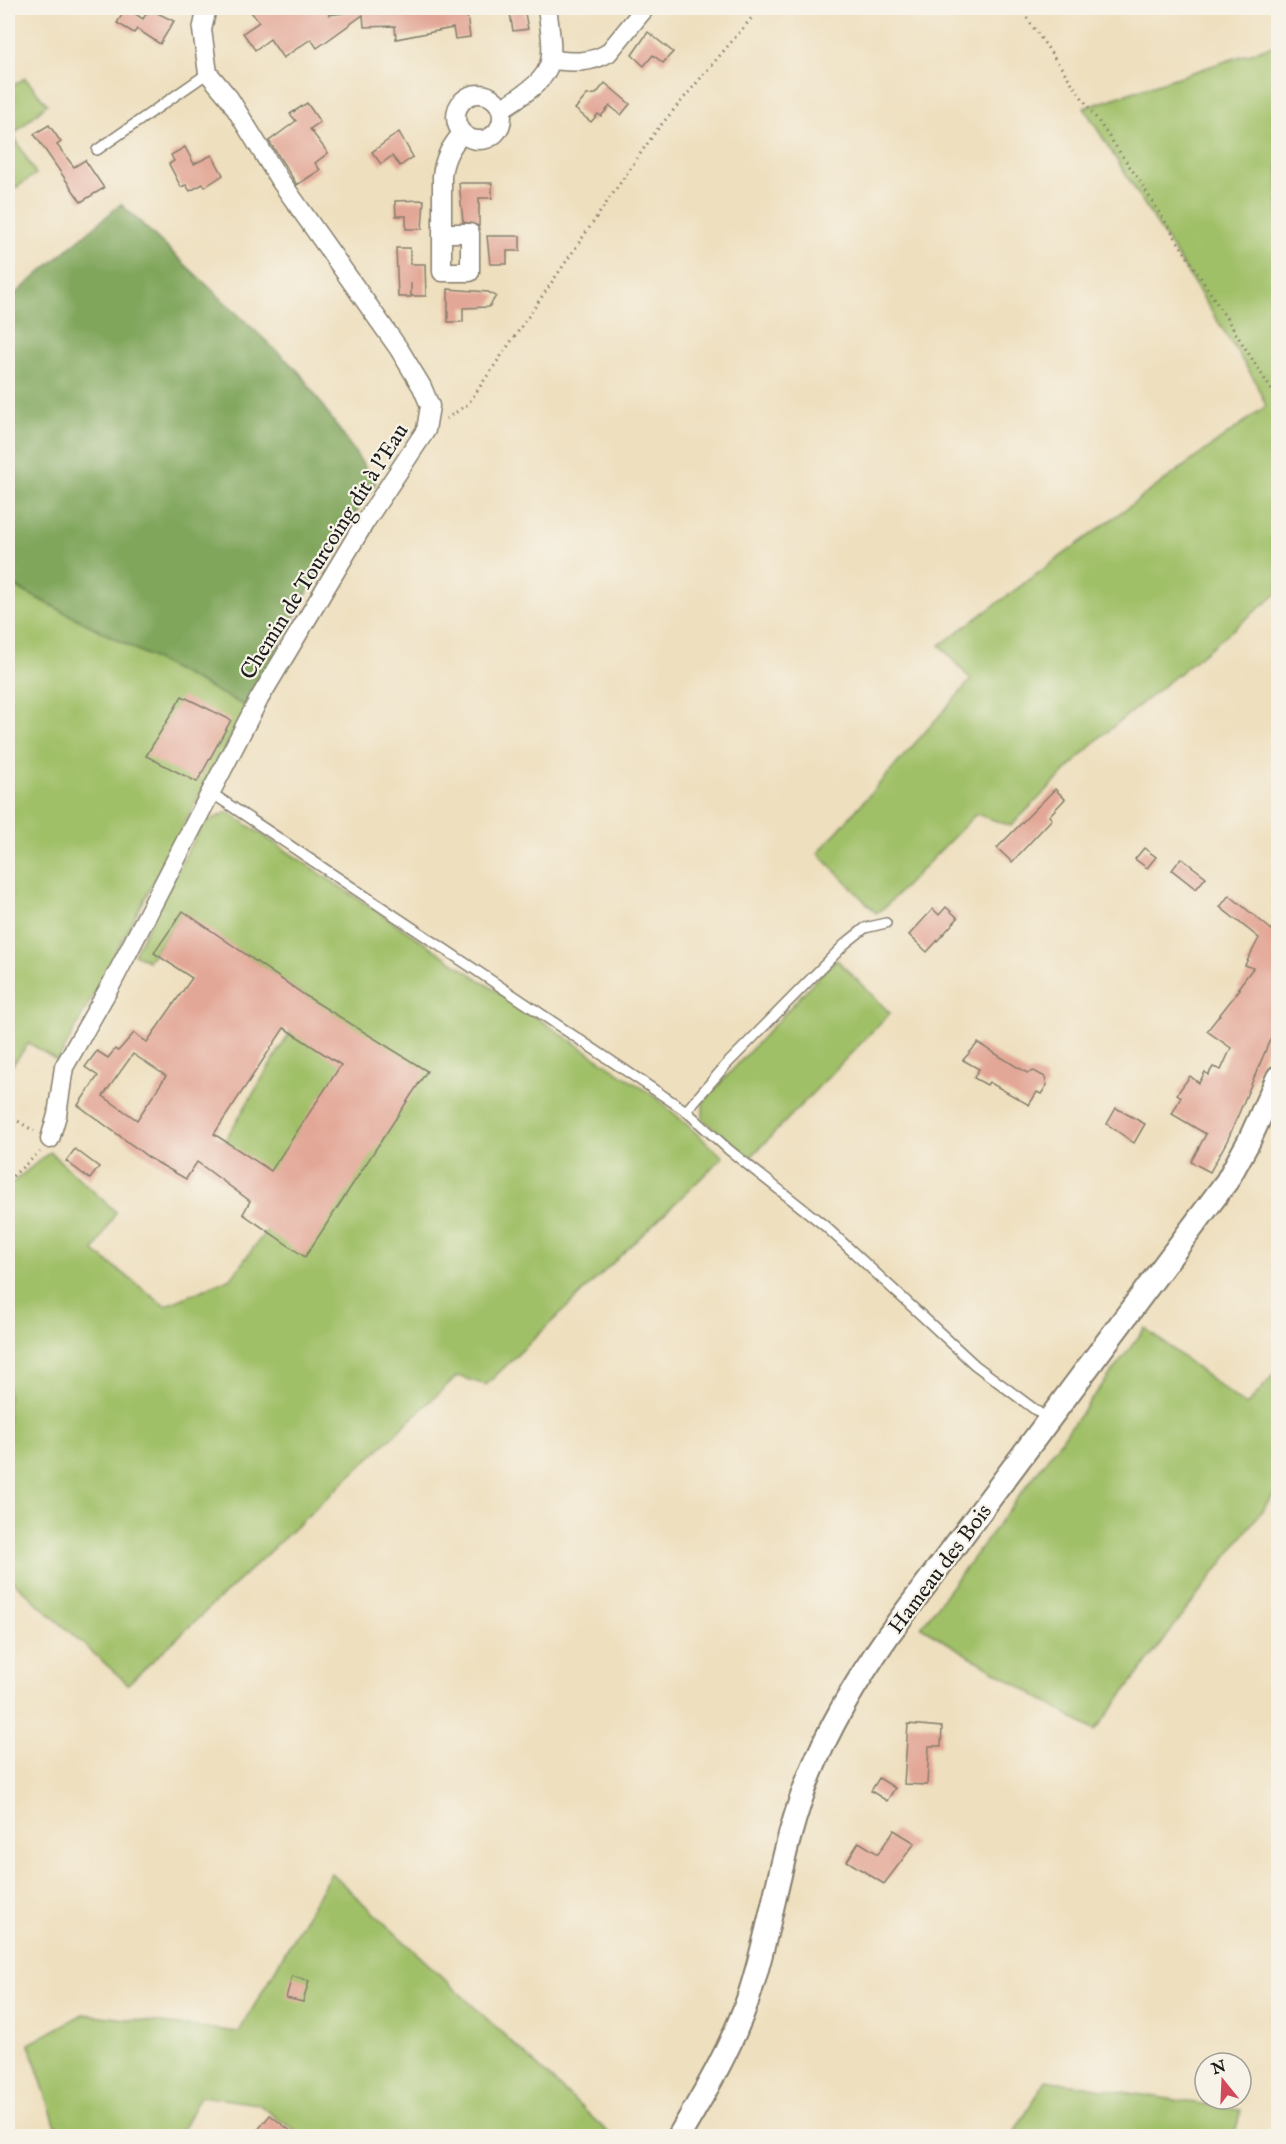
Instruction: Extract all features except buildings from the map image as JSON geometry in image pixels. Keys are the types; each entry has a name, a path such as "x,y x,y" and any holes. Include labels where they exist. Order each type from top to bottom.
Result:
{"street":[{"path":"207,8 202,30 208,73"},
{"path":"501,109 533,88 552,60 547,8"},
{"path":"552,60 586,62 601,57 608,53 645,8"},
{"name":"Chemin de Tourcoing dit à l'Eau","path":"50,1139 57,1115 64,1067 112,982 210,792 308,615 426,430 430,418 430,406 422,387 399,349 279,179 229,98 208,73"},
{"path":"480,93 490,96 501,109 500,127 491,136 473,139 462,133 457,123 456,113 460,103 469,96 480,93"},
{"path":"442,234 443,165 446,155 462,133"},
{"name":"Hameau des Bois","path":"679,2136 725,2054 748,1998 799,1806 836,1720 889,1634 1227,1181 1249,1141 1278,1077"},
{"name":"Hameau des Bois","path":"674,2136 696,2109"}],"lane":[{"path":"97,150 208,73"},
{"path":"210,792 686,1111 729,1150 832,1232 975,1365 1049,1420"},
{"path":"686,1111 726,1065 846,943 865,928 886,923"}],"path":[{"path":"430,418 449,419 468,404 656,131 760,8"},
{"path":"1020,8 1138,180 1278,400"},
{"path":"8,1115 50,1139 37,1156 8,1180"}],"green space":[{"path":"1278,44 1278,593 1098,739 1011,826 976,814 886,906 876,913 818,853 971,680 940,645 1266,406 1254,379 1084,108"},
{"path":"25,78 47,104 13,135 36,174 8,193 8,89"},
{"path":"121,204 300,373 376,483 327,555 247,707 8,583 8,300"},
{"path":"8,583 247,707 58,1061 29,1043 8,1071"},
{"path":"228,812 657,1098 723,1157 486,1385 457,1376 128,1684 8,1577 8,1186 50,1152 116,1212 94,1251 165,1306 231,1278 278,1215 212,1162 310,999 183,912 148,961 134,954 202,824"},
{"path":"837,960 890,1013 750,1158 703,1119 703,1102 829,965"},
{"path":"1145,1328 1246,1406 1278,1370 1278,1489 1095,1731 921,1627"},
{"path":"331,1873 612,2136 297,2136 299,2134 258,2104 200,2096 179,2136 59,2136 29,2044 83,2014 239,2032"},
{"path":"1046,2080 1193,2103 1193,2111 1241,2111 1234,2136 1012,2136"}]}
